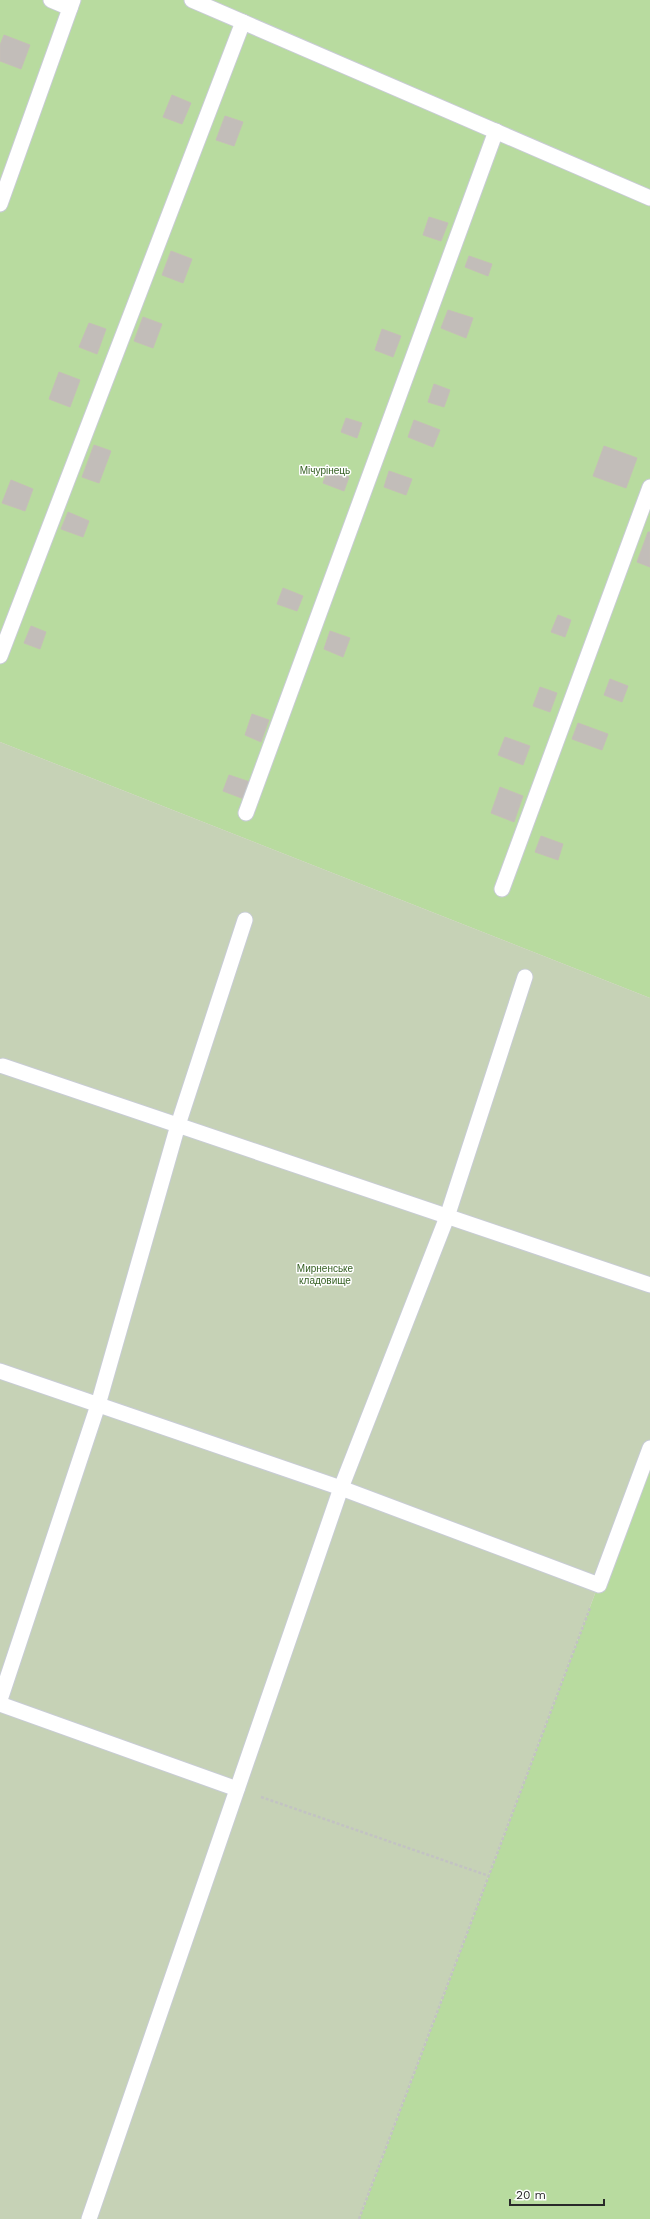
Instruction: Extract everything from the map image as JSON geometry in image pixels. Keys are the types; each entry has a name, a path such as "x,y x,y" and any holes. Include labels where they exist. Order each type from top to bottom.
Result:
{"lane":[{"path":"0,204 72,4 51,0"},
{"path":"192,0 650,198"},
{"path":"0,656 243,22"},
{"path":"246,813 496,132"},
{"path":"502,889 650,487"},
{"path":"0,1700 98,1405 178,1126 245,920"},
{"path":"89,2219 341,1488 447,1217 525,977"},
{"path":"3,1066 650,1285"},
{"path":"0,1371 341,1488 599,1585 650,1448"},
{"path":"0,1704 237,1789"}],"path":[{"path":"359,2219 599,1585"},
{"path":"237,1789 489,1876"}],"green space":[{"name":"Мічурінець","path":"0,0 650,0 650,998 0,742"},
{"name":"Мирненське кладовище","path":"0,742 650,998 650,1448 359,2219 0,2219"},
{"path":"650,1448 650,2219 359,2219"}],"building":[{"path":"4,35 30,45 21,69 0,61 0,45"},
{"path":"172,95 191,103 182,124 163,117"},
{"path":"225,116 243,122 234,146 216,140"},
{"path":"429,217 448,223 441,241 423,235"},
{"path":"171,251 192,259 183,283 162,275"},
{"path":"469,256 492,264 488,276 465,267"},
{"path":"448,310 473,318 466,338 441,328"},
{"path":"143,317 162,324 153,348 134,341"},
{"path":"89,323 106,329 97,354 79,347"},
{"path":"382,329 401,336 393,357 375,350"},
{"path":"59,372 80,380 70,407 49,399"},
{"path":"434,384 450,390 444,407 428,402"},
{"path":"346,418 362,423 357,438 341,432"},
{"path":"414,420 440,430 433,447 408,437"},
{"path":"94,445 111,451 99,483 82,477"},
{"path":"604,446 637,458 626,488 593,476"},
{"path":"328,469 349,477 344,491 323,483"},
{"path":"389,471 412,479 406,495 384,487"},
{"path":"11,480 33,489 25,511 2,503"},
{"path":"68,512 89,521 83,537 61,529"},
{"path":"648,532 650,532 650,567 637,562"},
{"path":"283,588 303,596 297,611 277,604"},
{"path":"558,615 571,620 565,637 551,632"},
{"path":"31,626 46,632 40,649 24,643"},
{"path":"330,631 350,638 343,657 324,649"},
{"path":"610,679 628,686 622,702 604,695"},
{"path":"540,687 557,693 550,712 533,706"},
{"path":"252,714 269,720 261,742 245,735"},
{"path":"578,723 608,734 602,750 572,739"},
{"path":"505,737 530,746 523,765 498,755"},
{"path":"229,775 250,782 244,799 223,791"},
{"path":"500,787 523,796 514,822 491,813"},
{"path":"541,836 563,844 558,860 535,852"}]}
